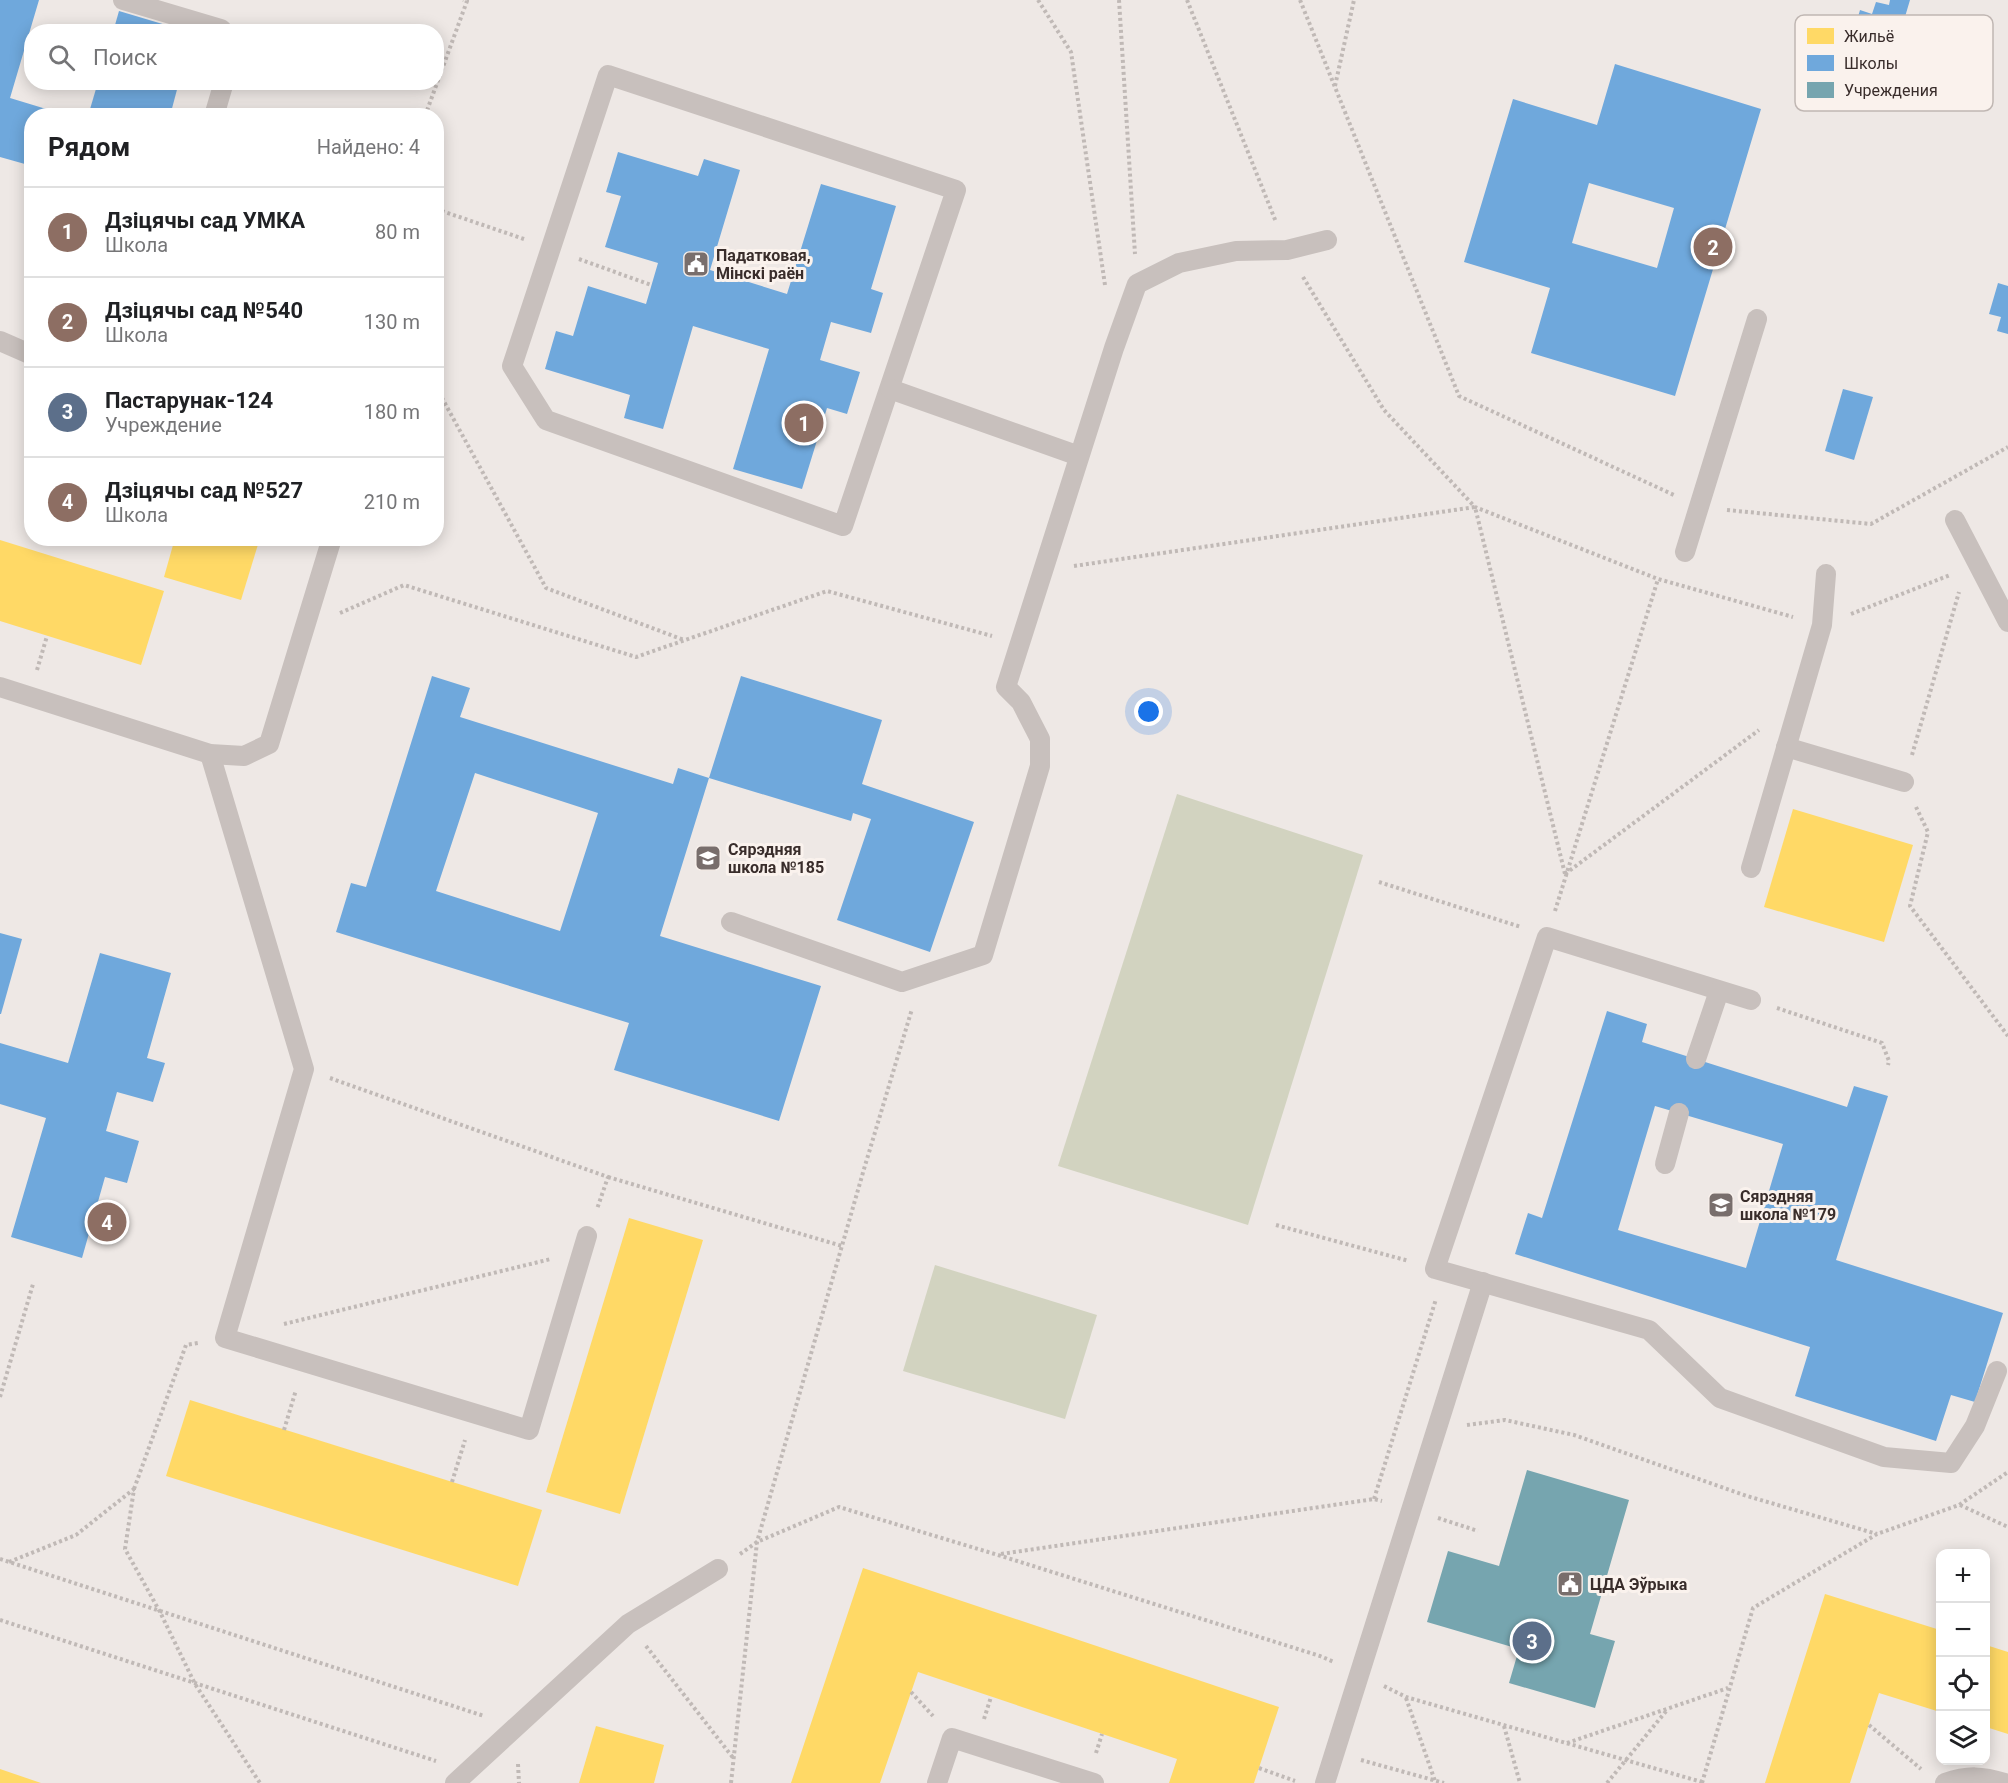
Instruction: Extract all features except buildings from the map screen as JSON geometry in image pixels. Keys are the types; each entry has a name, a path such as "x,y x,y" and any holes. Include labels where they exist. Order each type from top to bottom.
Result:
{"lane":[{"path":"123,0 204,24"},
{"path":"608,75 956,190 890,389 843,526 546,420 513,366 608,75"},
{"path":"216,108 222,90"},
{"path":"731,922 902,982 982,955 1040,766 1040,739 1021,702 1006,687 1022,643 1114,348 1137,284 1179,262 1236,250 1287,250 1327,240"},
{"path":"1685,552 1757,319"},
{"path":"0,341 24,352"},
{"path":"890,389 1079,456"},
{"path":"1955,520 1971,565 2008,622"},
{"path":"0,687 210,754 244,756 269,744 330,546"},
{"path":"1752,868 1822,625 1826,574"},
{"path":"1786,747 1904,782"},
{"path":"210,754 304,1069 225,1338 529,1430 585,1243"},
{"path":"1751,1000 1547,937 1440,1270 1649,1330 1720,1398 1884,1457 1951,1463 1975,1426 1996,1371"},
{"path":"1696,1059 1719,991"},
{"path":"1665,1164 1679,1113"},
{"path":"1325,1783 1483,1282"},
{"path":"461,1777 628,1624 718,1569"},
{"path":"937,1783 952,1737 1094,1783"},
{"path":"1937,1779 1986,1777 2005,1783"}],"path":[{"path":"444,62 466,0"},
{"path":"1038,0 1071,52 1105,289"},
{"path":"1119,0 1137,284"},
{"path":"1187,0 1287,250 1384,410 1475,507 1659,579 1822,625 1971,565"},
{"path":"1300,0 1459,396 1698,507 1871,524 2008,447"},
{"path":"1335,87 1354,0"},
{"path":"428,108 434,90"},
{"path":"444,402 546,588 685,640"},
{"path":"1043,571 1475,507"},
{"path":"1475,507 1565,874"},
{"path":"1971,565 1904,782 1928,832 1910,906 2008,1036"},
{"path":"1379,882 1547,937 1659,579"},
{"path":"305,628 404,585 636,657 827,591 1022,643"},
{"path":"1565,874 1763,727"},
{"path":"731,1783 757,1542 923,975"},
{"path":"1751,1000 1882,1042 1889,1060 1888,1065"},
{"path":"304,1069 608,1177 842,1246"},
{"path":"283,1324 585,1243 608,1177"},
{"path":"1276,1225 1440,1270 1374,1499"},
{"path":"0,1397 33,1284"},
{"path":"225,1338 186,1345 134,1489 125,1550 160,1612 195,1684 260,1783"},
{"path":"284,1430 304,1362"},
{"path":"452,1482 473,1413"},
{"path":"1437,1429 1505,1420 1574,1435 1747,1496 1877,1534"},
{"path":"1436,1782 1406,1697 1702,1783 1752,1608 1877,1534 1959,1504 2008,1472"},
{"path":"8,1562 76,1535 134,1489"},
{"path":"1959,1504 2008,1527"},
{"path":"718,1569 757,1542 839,1507 1320,1656"},
{"path":"998,1555 1277,1514"},
{"path":"0,1559 516,1726"},
{"path":"0,1620 195,1684 461,1777"},
{"path":"628,1624 734,1759"},
{"path":"1567,1743 1729,1688"},
{"path":"1607,1783 1668,1709"},
{"path":"1504,1725 1520,1783"},
{"path":"1869,1725 1937,1779"},
{"path":"1335,1753 1444,1783"},
{"path":"1259,1768 1300,1783"}],"green space":[{"path":"1177,794 1363,855 1248,1225 1058,1166"},
{"path":"935,1265 1097,1315 1065,1419 903,1371"}],"place":[{"name":"Дзіцячы сад №540","path":"1713,247"},
{"name":"Падатковая, Мінскі раён","path":"696,264"},
{"name":"Дзіцячы сад УМКА","path":"804,423"},
{"name":"Сярэдняя школа №185","path":"708,858"},
{"name":"Сярэдняя школа №179","path":"1721,1205"},
{"name":"Дзіцячы сад №527","path":"107,1222"},
{"name":"ЦДА Эўрыка","path":"1570,1584"},
{"name":"Пастарунак-124","path":"1532,1641"}]}
